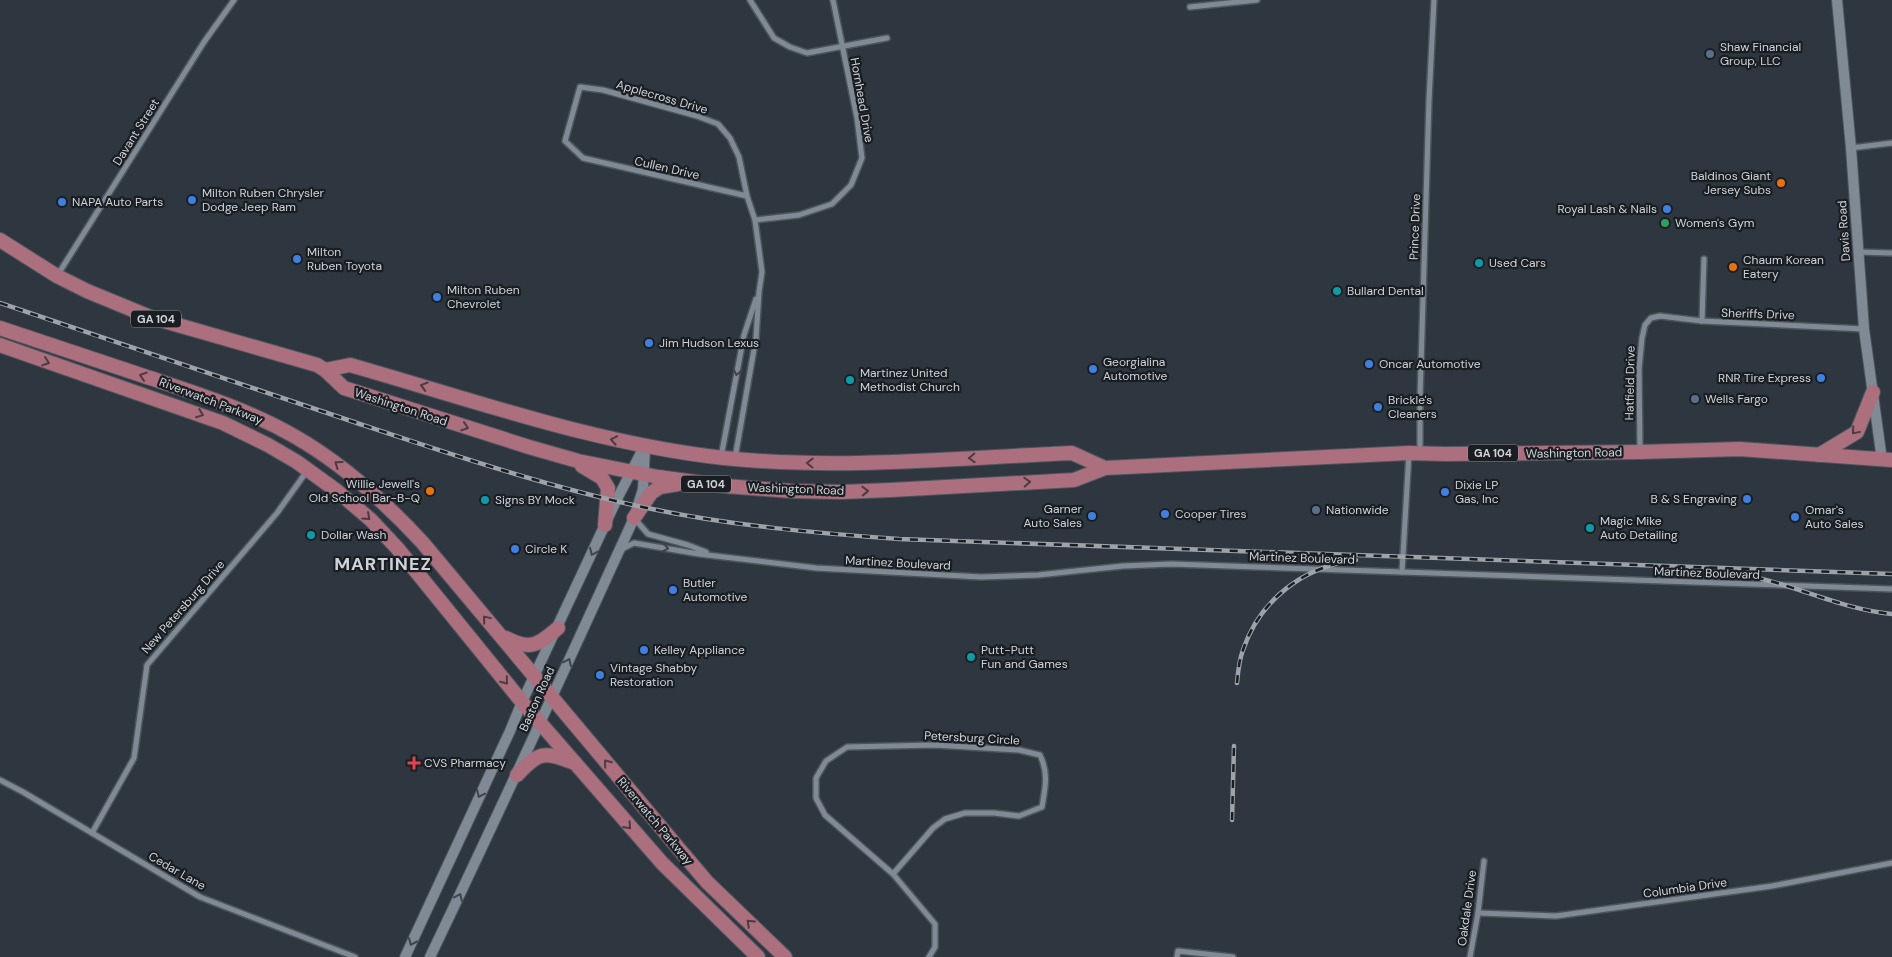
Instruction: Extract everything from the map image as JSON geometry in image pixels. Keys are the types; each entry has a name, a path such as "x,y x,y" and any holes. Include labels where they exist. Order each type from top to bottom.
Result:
{"main road":[{"name":"Davis Road","path":"1837,0 1851,148 1864,330 1873,392 1887,460"},
{"name":"Washington Road","path":"0,240 57,276 150,318 317,365 344,388 495,437 568,458 637,473 757,489 841,492 1074,480 1105,468 1414,453 1640,452 1740,449 1887,460"},
{"name":"Riverwatch Parkway","path":"0,328 188,390 233,407 264,421 315,449 349,473 387,505 410,528 552,696 644,810 707,882 785,957"},
{"name":"Riverwatch Parkway","path":"0,346 223,423 268,445 308,469 371,520 622,819 662,863 758,957"},
{"name":"Washington Road","path":"325,370 350,365 558,427 645,445 728,458 839,463 1072,453 1105,468"},
{"path":"1820,455 1857,432 1873,392"},
{"name":"Baston Road","path":"430,957 517,775 634,518 642,489 637,473 645,445"},
{"path":"568,458 602,478 608,488 605,525"},
{"path":"405,957 605,525 637,473"},
{"path":"634,518 645,500 655,490 689,481"},
{"path":"393,544 410,528"},
{"path":"500,636 527,646 542,641 558,628"},
{"path":"517,775 537,756 546,754 576,763"}],"street":[{"name":"Davant Street","path":"57,276 204,42 234,0"},
{"path":"750,0 774,38 790,47 807,52 887,38"},
{"name":"Hornhead Drive","path":"755,220 799,215 832,204 851,185 862,158 857,118 833,0"},
{"path":"1190,7 1257,0"},
{"name":"Prince Drive","path":"1402,572 1420,399 1428,100 1434,0"},
{"name":"Applecross Drive","path":"583,158 565,141 580,87 604,90 697,116 718,124 730,138 739,158 747,196 755,220 762,272 758,292 744,336 728,458"},
{"path":"1851,148 1892,144"},
{"name":"Cullen Drive","path":"583,158 747,196"},
{"path":"1858,252 1892,253"},
{"path":"1702,321 1704,259"},
{"name":"Applecross Drive","path":"728,458 756,338 758,292"},
{"name":"Sheriffs Drive","path":"1651,318 1660,316 1702,321 1864,330"},
{"name":"Hatfield Drive","path":"1640,452 1639,369 1645,325 1651,318"},
{"name":"New Petersburg Drive","path":"92,833 134,758 147,665 277,513 308,469"},
{"name":"Martinez Boulevard","path":"634,518 648,534 688,545 713,555"},
{"name":"Martinez Boulevard","path":"619,551 634,543 816,568 981,577 1038,575 1146,564 1892,589"},
{"name":"Petersburg Circle","path":"893,874 933,828 945,819 965,813 994,812 1019,816 1042,807 1046,767 1040,755 1019,750 942,746 847,747 826,761 816,778 816,798 825,815 893,874 934,924 936,947 929,957"},
{"name":"Cedar Lane","path":"0,780 200,897 355,957"},
{"name":"Oakdale Drive","path":"1470,957 1478,913 1484,861"},
{"name":"Columbia Drive","path":"1478,913 1556,916 1772,886 1892,863"},
{"path":"1177,957 1178,950 1233,957"}],"railway":[{"path":"0,303 500,469 614,501 714,520 806,531 899,539 1892,574"},
{"path":"1237,683 1243,650 1261,615 1273,601 1287,588 1319,569 1337,563 1356,560"},
{"path":"1740,574 1778,583 1834,602 1892,614"},
{"path":"1232,820 1234,746"}],"place":[{"name":"Shaw Financial Group, LLC","path":"1710,54"},
{"name":"Baldinos Giant Jersey Subs","path":"1781,183"},
{"name":"Milton Ruben Chrysler Dodge Jeep Ram","path":"192,200"},
{"name":"NAPA Auto Parts","path":"62,202"},
{"name":"Royal Lash & Nails","path":"1667,209"},
{"name":"Women's Gym","path":"1665,223"},
{"name":"Milton Ruben Toyota","path":"297,259"},
{"name":"Used Cars","path":"1479,263"},
{"name":"Chaum Korean Eatery","path":"1733,267"},
{"name":"Bullard Dental","path":"1337,291"},
{"name":"Milton Ruben Chevrolet","path":"437,297"},
{"name":"Jim Hudson Lexus","path":"649,343"},
{"name":"Oncar Automotive","path":"1369,364"},
{"name":"Georgialina Automotive","path":"1093,369"},
{"name":"RNR Tire Express","path":"1821,378"},
{"name":"Martinez United Methodist Church","path":"850,380"},
{"name":"Wells Fargo","path":"1695,399"},
{"name":"Brickle's Cleaners","path":"1378,407"},
{"name":"Willie Jewell's Old School Bar-B-Q","path":"430,491"},
{"name":"Dixie LP Gas, Inc","path":"1445,492"},
{"name":"B & S Engraving","path":"1747,499"},
{"name":"Signs BY Mock","path":"485,500"},
{"name":"Nationwide","path":"1316,510"},
{"name":"Cooper Tires","path":"1165,514"},
{"name":"Garner Auto Sales","path":"1092,516"},
{"name":"Omar's Auto Sales","path":"1795,517"},
{"name":"Magic Mike Auto Detailing","path":"1590,528"},
{"name":"Dollar Wash","path":"311,535"},
{"name":"Circle K","path":"515,549"},
{"name":"Butler Automotive","path":"673,590"},
{"name":"Kelley Appliance","path":"644,650"},
{"name":"Putt-Putt Fun and Games","path":"971,657"},
{"name":"Vintage Shabby Restoration","path":"600,675"},
{"name":"CVS Pharmacy","path":"414,763"}],"district":[{"name":"MARTINEZ","path":"383,564"}]}
